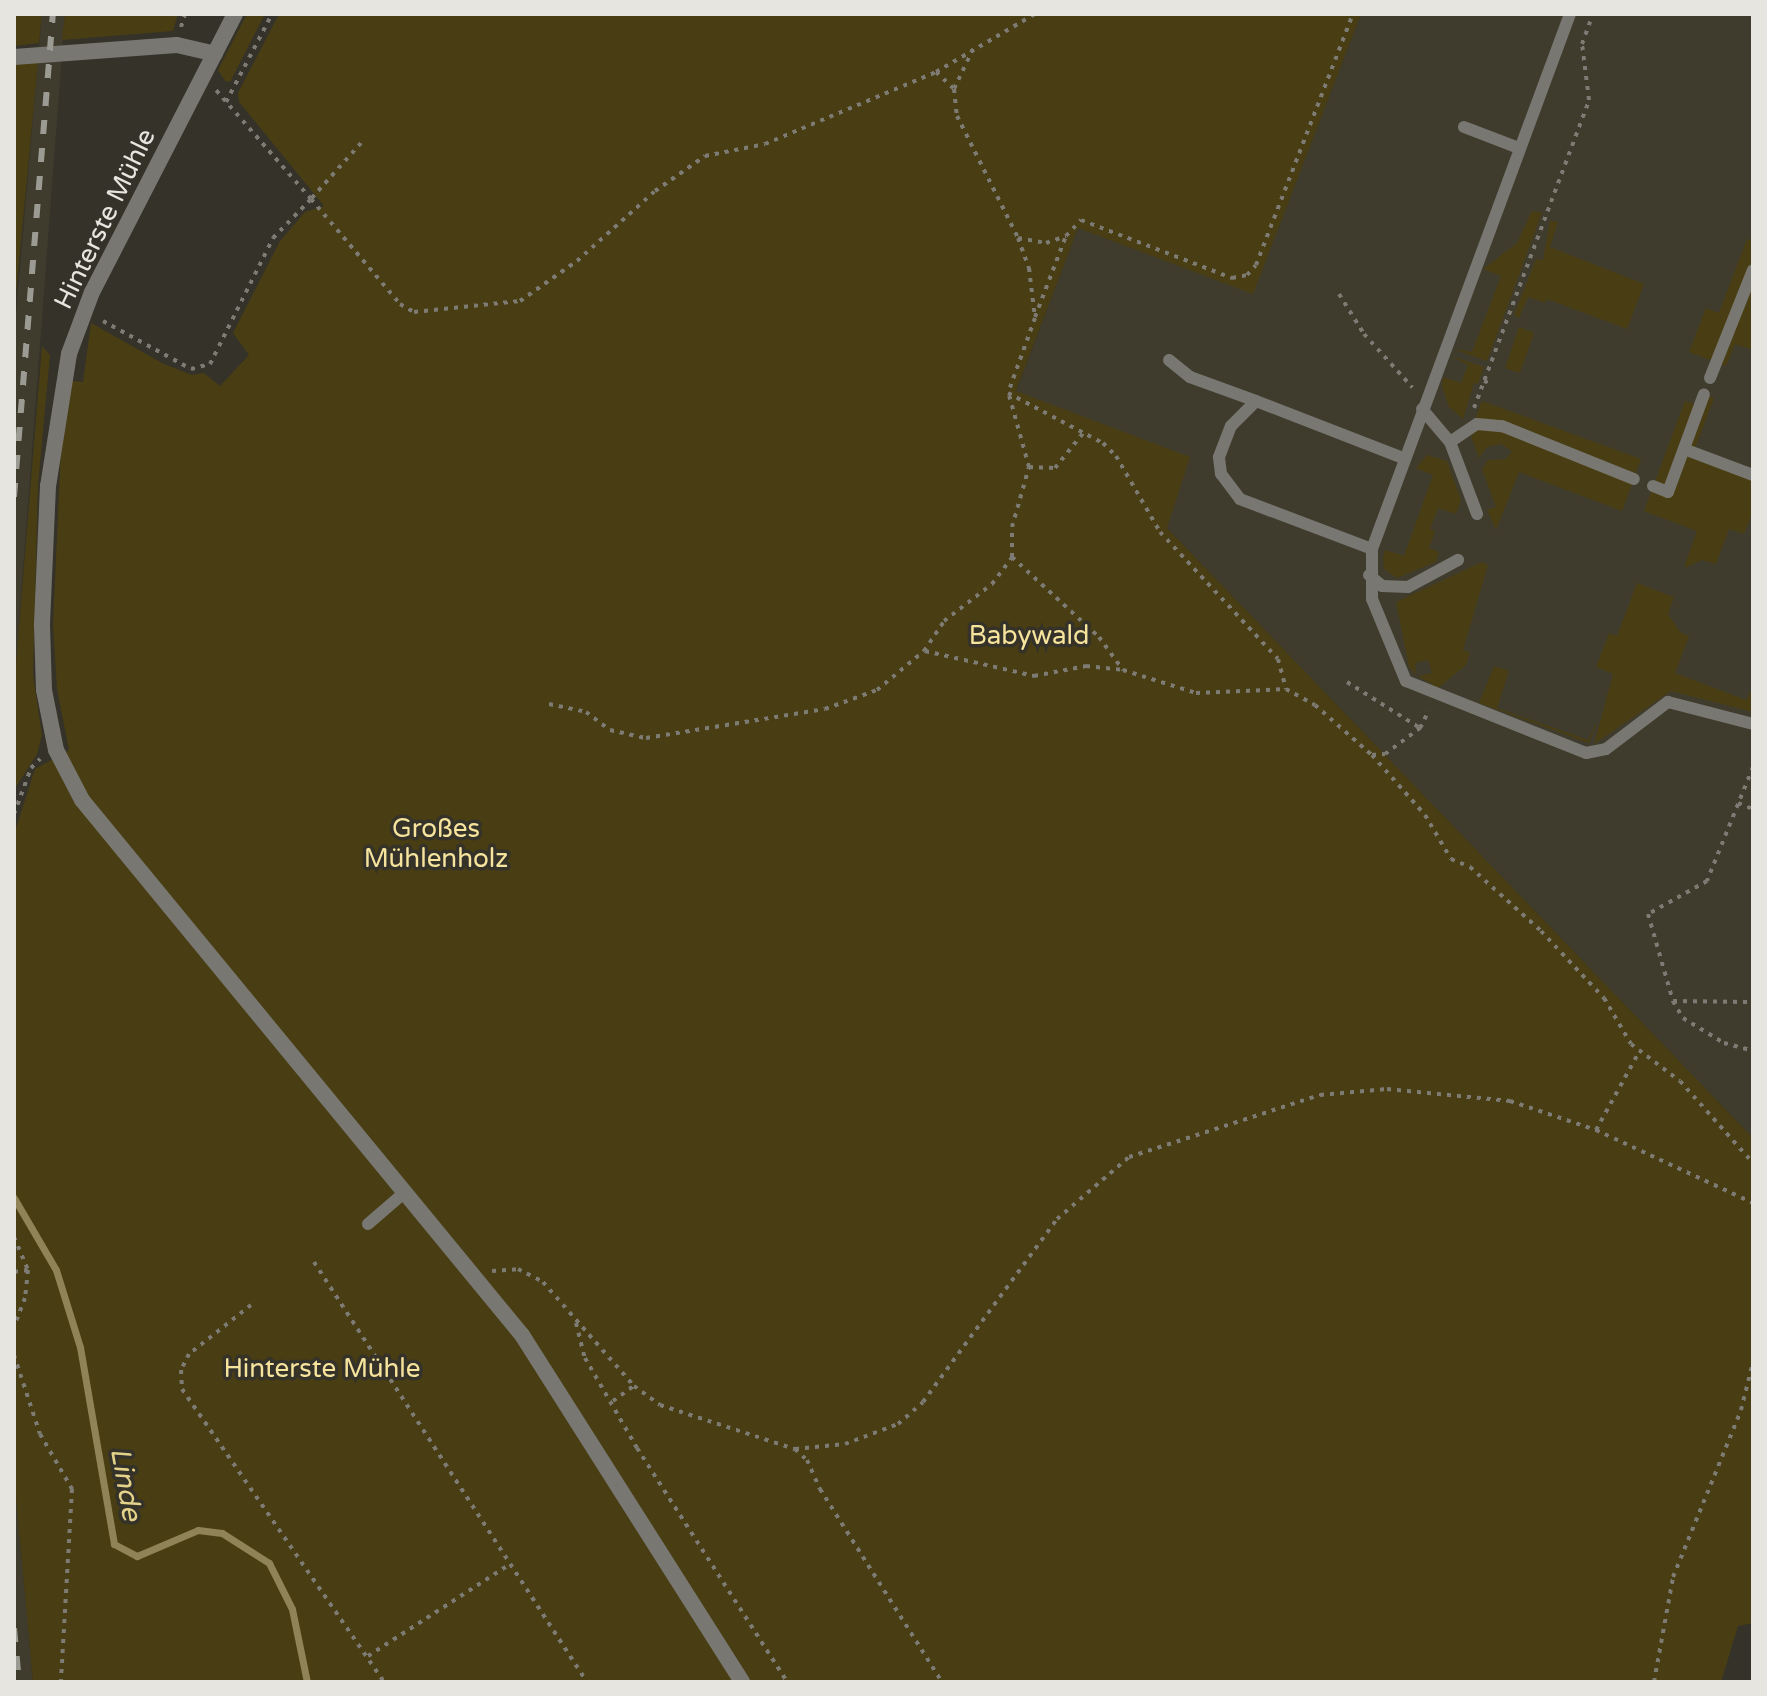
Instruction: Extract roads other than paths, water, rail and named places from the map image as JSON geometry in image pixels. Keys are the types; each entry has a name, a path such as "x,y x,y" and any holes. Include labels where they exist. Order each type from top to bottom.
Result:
{"street":[{"name":"Hinterste Mühle","path":"235,14 83,313 55,421 48,486 42,626 44,690 56,750 82,800 405,1192 479,1276 522,1335 742,1682"},
{"path":"14,57 177,45 215,54"}],"lane":[{"path":"1570,14 1403,458 1372,549 1369,575 1399,671 1406,681 1436,697 1586,753 1606,749 1668,702 1753,724"},
{"path":"1464,127 1519,148"},
{"path":"1710,378 1753,270"},
{"path":"1169,360 1190,377 1403,458"},
{"path":"1653,486 1668,492 1704,394"},
{"path":"1256,401 1231,426 1219,457 1229,490 1240,499 1372,549"},
{"path":"1424,403 1450,442 1477,514"},
{"path":"1450,442 1466,428 1502,426 1528,433 1634,479"},
{"path":"1684,449 1753,475"},
{"path":"1369,575 1382,586 1408,587 1458,560"},
{"path":"368,1224 405,1192"}],"waterway":[{"name":"Linde","path":"14,1198 56,1270 80,1347 114,1544 137,1556 198,1530 222,1533 269,1563 292,1609 307,1682"}],"railway":[{"path":"14,497 53,14"},
{"path":"14,1628 19,1682"}],"park label":[{"name":"Babywald","path":"1029,636"},
{"name":"Großes Mühlenholz","path":"436,844"}]}
